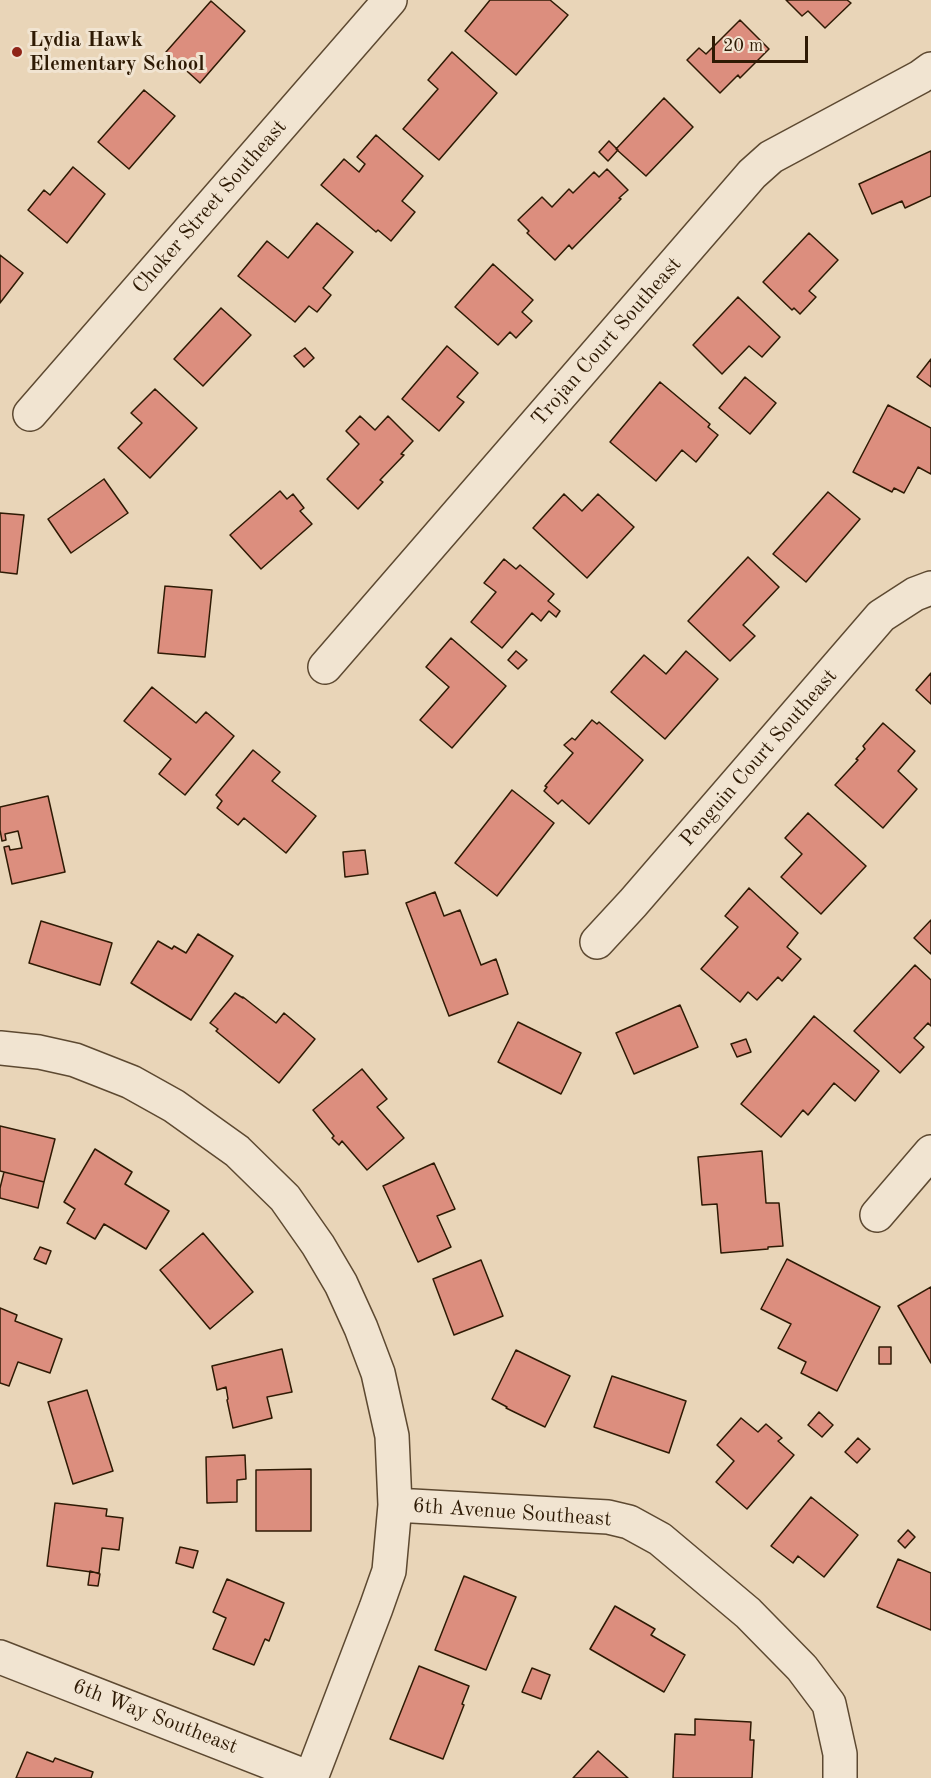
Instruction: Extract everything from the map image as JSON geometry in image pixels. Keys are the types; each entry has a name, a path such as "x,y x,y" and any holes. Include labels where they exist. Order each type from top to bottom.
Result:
{"street":[{"name":"Choker Street Southeast","path":"30,414 390,0"},
{"name":"Trojan Court Southeast","path":"325,668 752,174 771,157 931,69"},
{"name":"Penguin Court Southeast","path":"597,942 882,616 915,594 931,588"},
{"path":"0,1048 39,1052 75,1060 131,1082 174,1106 237,1151 285,1198 318,1245 341,1284 361,1328 378,1373 392,1436 395,1505 388,1571 376,1608 310,1778"},
{"path":"877,1215 931,1152"},
{"name":"6th Avenue Southeast","path":"395,1505 608,1517 629,1522 660,1539 748,1613 802,1668 829,1704 840,1766"},
{"name":"6th Way Southeast","path":"0,1657 310,1778"}],"building":[{"path":"490,0 550,0 568,15 516,75 465,31"},
{"path":"786,0 847,0 851,3 825,28 808,11 802,16"},
{"path":"211,1 245,31 200,83 166,52"},
{"path":"740,20 769,49 740,78 738,75 720,93 687,60 699,48 706,54"},
{"path":"452,52 497,93 439,160 403,129 438,89 428,80"},
{"path":"144,90 175,116 129,169 98,142"},
{"path":"664,98 693,127 646,176 616,149"},
{"path":"376,135 423,176 402,201 415,212 391,241 378,230 376,232 321,185 344,159 359,172 365,164 357,157"},
{"path":"609,141 618,150 608,161 599,152"},
{"path":"931,151 931,196 905,208 902,201 872,214 859,184"},
{"path":"73,167 105,194 67,243 28,210 44,190 50,195"},
{"path":"607,169 628,190 572,249 569,245 555,260 527,233 529,231 518,220 542,197 552,207 569,189 573,193 594,172 599,177"},
{"path":"317,223 353,252 323,288 331,295 317,312 309,306 295,322 238,276 267,241 288,258"},
{"path":"809,233 838,260 809,291 816,297 800,314 794,308 792,310 763,282"},
{"path":"0,255 23,273 0,303"},
{"path":"493,264 533,300 522,312 532,321 516,338 510,332 498,345 455,307"},
{"path":"738,297 780,337 762,357 749,346 722,374 693,345"},
{"path":"221,308 251,335 203,386 174,359"},
{"path":"447,346 478,373 457,397 464,402 439,431 402,399"},
{"path":"305,348 314,358 304,367 294,356"},
{"path":"931,359 931,387 917,377"},
{"path":"745,377 776,403 750,434 719,408"},
{"path":"660,382 710,424 708,427 718,435 696,462 682,450 656,481 610,442"},
{"path":"155,389 197,428 150,478 118,448 142,423 131,413"},
{"path":"888,405 931,428 931,474 918,467 904,493 894,488 892,492 853,472"},
{"path":"360,416 375,430 388,416 413,441 401,454 404,455 380,480 383,482 358,509 327,479 359,444 346,431"},
{"path":"104,479 128,513 71,553 48,519"},
{"path":"280,491 287,499 293,494 304,508 300,511 312,524 261,569 230,535"},
{"path":"828,492 860,519 806,582 773,554"},
{"path":"564,494 582,511 598,494 634,527 587,578 533,528"},
{"path":"0,513 24,515 17,574 0,572"},
{"path":"748,557 779,587 743,625 755,636 730,661 688,621"},
{"path":"504,559 516,569 520,565 554,594 548,601 560,611 556,617 549,611 541,621 532,613 502,648 471,622 496,592 484,583"},
{"path":"165,586 212,590 205,657 158,653"},
{"path":"451,638 506,686 452,748 420,720 449,687 426,667"},
{"path":"516,651 527,660 518,669 508,660"},
{"path":"686,651 718,679 665,739 611,692 644,655 666,674"},
{"path":"931,673 931,704 916,690"},
{"path":"152,687 196,723 206,712 234,736 185,795 159,774 171,759 124,721"},
{"path":"592,720 597,724 599,722 643,760 589,824 562,800 558,804 544,791 547,787 545,786 573,753 564,745 572,738 575,740"},
{"path":"883,723 915,751 898,771 917,789 883,828 835,785 858,760 856,759 865,749 863,746"},
{"path":"253,750 280,772 272,781 316,816 286,853 244,818 238,825 217,808 222,801 216,795"},
{"path":"512,790 554,823 497,896 455,863"},
{"path":"48,796 65,872 12,884 4,847 9,846 10,850 22,848 18,831 5,834 6,840 2,841 0,807"},
{"path":"808,813 866,866 821,914 781,877 802,854 785,838"},
{"path":"365,850 368,874 345,877 343,852"},
{"path":"749,888 798,933 787,947 801,959 782,981 778,977 757,1000 748,992 740,1002 701,969 738,927 725,916"},
{"path":"435,892 444,916 460,910 481,965 496,959 508,994 449,1016 406,903"},
{"path":"931,920 931,954 914,938"},
{"path":"41,921 112,943 100,985 29,963"},
{"path":"198,934 233,956 191,1020 131,983 158,941 172,949 174,946 186,953"},
{"path":"915,965 931,980 931,1026 928,1023 914,1038 924,1047 900,1073 854,1031"},
{"path":"235,993 276,1023 284,1013 315,1039 279,1083 216,1031 218,1029 210,1023"},
{"path":"680,1005 698,1047 634,1074 616,1033"},
{"path":"814,1016 879,1071 855,1101 834,1083 808,1115 803,1110 781,1137 741,1104"},
{"path":"518,1022 581,1053 561,1094 498,1062"},
{"path":"746,1039 751,1052 737,1057 731,1044"},
{"path":"362,1069 387,1099 377,1107 404,1138 367,1170 342,1141 339,1145 332,1138 334,1136 313,1110"},
{"path":"0,1126 55,1139 44,1182 0,1171"},
{"path":"95,1149 132,1172 125,1184 169,1211 146,1249 104,1224 95,1239 67,1223 75,1209 64,1202"},
{"path":"762,1151 766,1203 779,1203 783,1246 721,1253 717,1204 702,1205 698,1157"},
{"path":"434,1163 455,1209 437,1216 451,1247 418,1262 383,1186"},
{"path":"4,1172 44,1182 38,1208 0,1198"},
{"path":"203,1233 253,1292 210,1329 160,1270"},
{"path":"40,1247 51,1251 46,1264 34,1259"},
{"path":"787,1259 880,1307 837,1391 801,1373 806,1362 778,1348 791,1324 761,1309"},
{"path":"481,1260 503,1316 454,1335 433,1279"},
{"path":"931,1287 931,1363 898,1306"},
{"path":"0,1308 17,1315 15,1321 62,1339 50,1373 18,1362 9,1386 0,1383"},
{"path":"879,1347 891,1347 891,1364 879,1364"},
{"path":"282,1349 292,1392 267,1397 272,1418 233,1428 226,1387 217,1390 212,1366"},
{"path":"516,1350 570,1376 545,1427 492,1399"},
{"path":"612,1376 686,1401 669,1453 594,1427"},
{"path":"87,1390 113,1471 73,1484 48,1402"},
{"path":"819,1412 833,1425 822,1437 808,1425"},
{"path":"741,1418 758,1432 766,1424 782,1438 778,1441 794,1455 747,1509 716,1482 734,1461 717,1445"},
{"path":"858,1438 870,1449 857,1463 845,1452"},
{"path":"245,1455 246,1479 237,1480 237,1502 207,1503 206,1457"},
{"path":"311,1469 311,1531 256,1531 256,1470"},
{"path":"811,1497 858,1535 824,1577 798,1556 793,1563 771,1546"},
{"path":"55,1503 107,1509 106,1516 123,1518 119,1550 102,1548 99,1573 47,1566"},
{"path":"908,1530 915,1537 905,1548 898,1541"},
{"path":"180,1547 198,1551 193,1568 176,1563"},
{"path":"898,1559 931,1573 931,1630 877,1607"},
{"path":"90,1571 100,1574 98,1586 88,1585"},
{"path":"464,1576 516,1597 486,1670 435,1650"},
{"path":"227,1579 284,1603 269,1641 265,1639 254,1665 213,1649 226,1618 213,1612"},
{"path":"615,1606 655,1629 651,1635 685,1655 664,1692 590,1649"},
{"path":"419,1666 469,1686 443,1759 390,1739"},
{"path":"532,1668 550,1675 541,1699 522,1692"},
{"path":"695,1719 751,1722 750,1740 754,1740 752,1778 673,1778 675,1734 695,1735"},
{"path":"598,1751 628,1778 573,1778"},
{"path":"27,1752 53,1762 55,1758 93,1772 91,1778 16,1778"}],"place":[{"name":"Lydia Hawk Elementary School","path":"17,52"}]}
